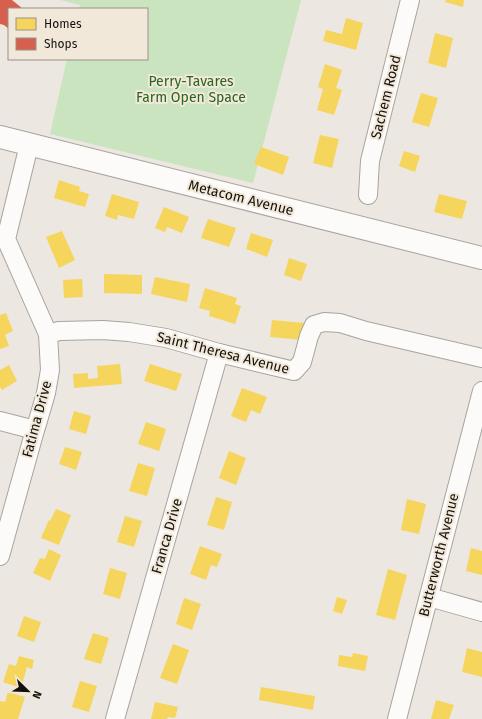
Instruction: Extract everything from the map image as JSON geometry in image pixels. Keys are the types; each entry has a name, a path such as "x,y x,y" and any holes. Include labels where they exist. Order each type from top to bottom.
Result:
{"main road":[{"name":"Metacom Avenue","path":"0,137 482,258"}],"street":[{"name":"Sachem Road","path":"368,195 370,161 410,0"},
{"name":"Fatima Drive","path":"0,556 46,392 50,370 48,334 3,240 29,145"},
{"name":"Saint Theresa Avenue","path":"48,334 59,331 103,330 129,332 166,338 219,353 294,371 302,362 309,336 314,325 324,322 340,323 366,331 482,358"},
{"name":"Franca Drive","path":"115,719 219,353"},
{"name":"Butterworth Avenue","path":"397,719 482,391"},
{"path":"0,421 35,430"},
{"path":"429,598 482,612"}],"green space":[{"name":"Perry-Tavares Farm Open Space","path":"60,0 301,0 253,183 50,134 67,60 148,60 148,8 79,8 80,5"}],"building: Homes":[{"path":"446,0 464,0 463,7 445,2"},
{"path":"346,18 363,23 356,50 323,41 326,30 342,34"},
{"path":"435,33 453,38 446,68 428,63"},
{"path":"325,64 342,70 336,88 342,90 334,115 317,110 323,89 318,87"},
{"path":"421,93 438,98 429,127 412,122"},
{"path":"320,135 339,139 332,168 313,163"},
{"path":"261,147 289,157 283,175 254,164"},
{"path":"404,151 420,156 415,172 399,166"},
{"path":"59,180 80,187 79,191 89,194 85,207 54,198"},
{"path":"112,194 139,202 134,219 118,215 117,220 105,216"},
{"path":"439,194 467,201 462,219 434,212"},
{"path":"164,207 189,217 182,233 167,227 165,232 155,228"},
{"path":"208,219 236,228 229,247 201,238"},
{"path":"62,231 75,260 59,268 46,237"},
{"path":"251,233 273,240 267,257 246,249"},
{"path":"289,258 307,264 301,281 284,275"},
{"path":"104,274 142,275 142,294 104,293"},
{"path":"155,277 190,284 187,302 151,294"},
{"path":"82,279 83,297 64,298 63,280"},
{"path":"205,288 237,298 235,304 241,306 235,324 209,316 210,311 199,308"},
{"path":"6,313 13,331 5,335 9,346 0,349 0,315"},
{"path":"272,320 305,323 303,340 270,337"},
{"path":"120,364 122,384 74,388 73,374 88,373 88,379 98,378 97,366"},
{"path":"150,364 182,374 176,391 144,381"},
{"path":"9,365 17,381 2,390 0,387 0,370"},
{"path":"242,388 267,397 260,414 251,410 246,422 231,416"},
{"path":"74,411 91,416 86,434 69,429"},
{"path":"146,422 166,429 159,451 138,444"},
{"path":"65,447 82,452 76,470 59,464"},
{"path":"229,451 246,458 236,485 219,478"},
{"path":"138,463 155,468 147,496 129,491"},
{"path":"216,497 232,502 224,530 207,525"},
{"path":"407,499 426,504 419,534 401,530"},
{"path":"56,509 71,515 59,545 41,538"},
{"path":"125,516 142,521 134,547 117,542"},
{"path":"200,546 222,554 217,567 211,565 206,580 190,574"},
{"path":"471,548 482,551 482,575 466,571"},
{"path":"49,549 61,555 50,581 33,573 40,558 45,559"},
{"path":"110,568 127,573 120,599 103,594"},
{"path":"388,569 407,575 395,620 376,615"},
{"path":"337,597 347,600 342,614 333,611"},
{"path":"184,598 201,604 192,630 176,624"},
{"path":"24,616 41,622 34,642 17,636"},
{"path":"93,633 109,638 101,664 84,659"},
{"path":"173,644 189,650 177,684 160,678"},
{"path":"467,648 482,652 482,677 462,672"},
{"path":"353,653 368,656 365,671 338,666 339,655 352,657"},
{"path":"19,656 34,660 32,669 27,667 21,688 3,682 9,664 16,666"},
{"path":"80,681 97,686 89,712 72,707"},
{"path":"261,687 315,696 313,710 259,700"},
{"path":"8,692 25,697 18,719 0,719 0,701 5,702"},
{"path":"436,700 454,705 449,719 431,719"},
{"path":"155,702 178,707 175,718 168,717 167,719 151,719"}],"building: Shops":[{"path":"0,0 12,0 22,8 8,8 8,28 0,24"}]}
